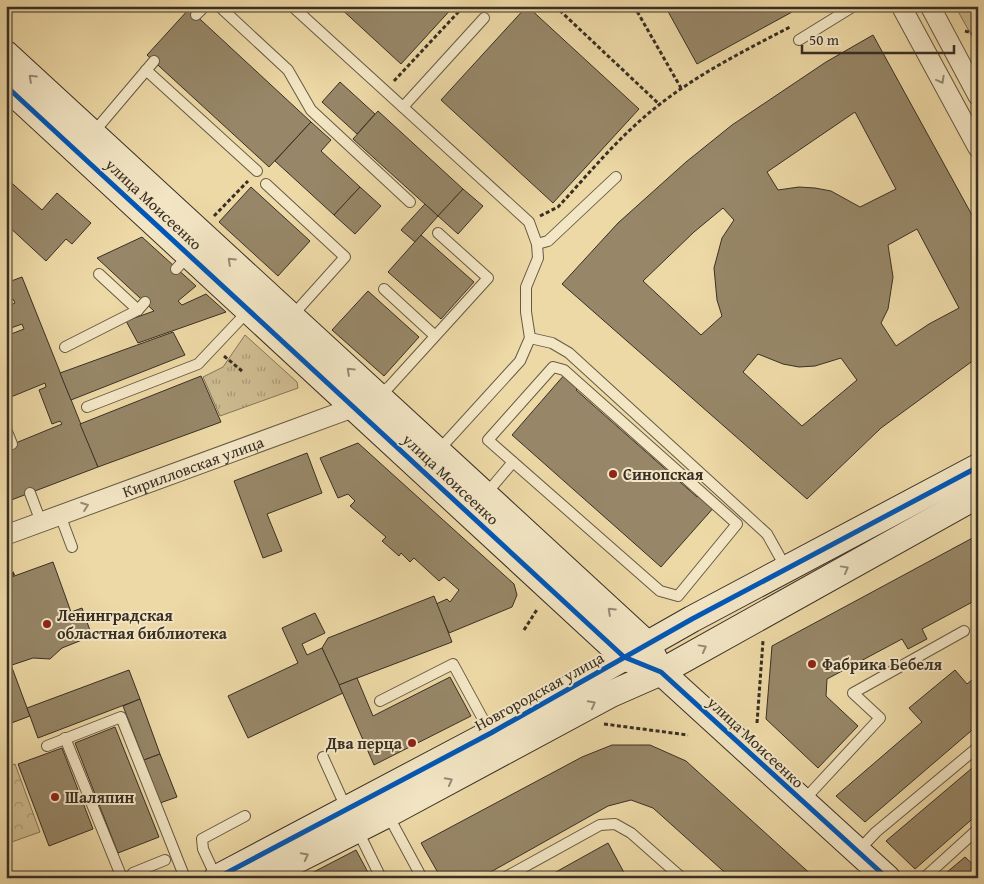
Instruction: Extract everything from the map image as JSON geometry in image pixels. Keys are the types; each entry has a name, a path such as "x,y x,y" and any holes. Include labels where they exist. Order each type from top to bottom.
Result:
{"street":[{"path":"901,6 978,148"},
{"path":"930,6 978,96"},
{"name":"улица Моисеенко","path":"6,54 85,142 430,460 624,657 661,672 887,878"},
{"name":"улица Моисеенко","path":"6,86 85,142"},
{"name":"улица Моисеенко","path":"257,300 291,316 366,402"},
{"name":"Кирилловская улица","path":"6,535 219,458 366,402"},
{"name":"улица Моисеенко","path":"430,460 485,495 647,644 661,672"},
{"name":"Новгородская улица","path":"382,804 491,733 624,657 978,467"},
{"name":"Новгородская улица","path":"217,878 352,819 611,694 661,672 978,495"},
{"name":"Новгородская улица","path":"261,878 352,819"}],"lane":[{"path":"196,15 205,6"},
{"path":"219,6 288,70 311,110 410,202"},
{"path":"292,6 529,222 538,244 538,258 526,287 526,312 530,338 520,361 430,460"},
{"path":"799,40 854,6"},
{"path":"402,107 484,18"},
{"path":"85,142 154,61"},
{"path":"146,70 257,171"},
{"path":"538,244 548,241 616,177"},
{"path":"266,184 345,258 291,316"},
{"path":"366,402 389,387 434,335 488,278 438,233"},
{"path":"65,347 141,306 99,274"},
{"path":"384,289 434,335"},
{"path":"87,407 198,364 257,300"},
{"path":"530,338 552,343 584,367 768,534 787,569"},
{"path":"553,366 564,370 737,524 678,596 660,590 513,462 488,440 553,366"},
{"path":"6,429 12,444"},
{"path":"485,495 513,462"},
{"path":"30,493 42,522"},
{"path":"60,515 72,547"},
{"path":"802,802 880,718 853,693 964,631"},
{"path":"380,701 454,664 491,733"},
{"path":"47,746 121,718 185,878"},
{"path":"65,738 122,878"},
{"path":"857,852 876,832 978,747"},
{"path":"324,757 381,878"},
{"path":"382,804 422,878"},
{"path":"217,878 203,848 202,839 245,816"},
{"path":"504,878 600,825 615,824 632,833 682,878"},
{"path":"924,878 978,829"},
{"path":"129,878 133,873 165,860"}],"path":[{"path":"385,91 464,6"},
{"path":"555,6 659,104"},
{"path":"634,6 681,88"},
{"path":"529,222 558,207 640,120 659,104 700,75 794,24"},
{"path":"962,30 978,35"},
{"path":"196,246 257,171"},
{"path":"230,361 242,371"},
{"path":"12,572 14,576"},
{"path":"524,630 540,606"},
{"path":"756,723 763,640"},
{"path":"599,723 688,735"}],"green space":[{"path":"955,6 978,6 978,47"},
{"path":"245,335 297,382 298,388 220,416 203,377 223,367"},
{"path":"15,764 40,832 6,844 6,767"}],"building":[{"path":"338,6 454,6 401,64"},
{"path":"527,6 639,109 553,203 441,100"},
{"path":"665,6 803,6 697,64"},
{"path":"189,9 311,122 269,167 147,55"},
{"path":"873,35 978,226 978,357 881,428 807,499 562,284 618,223 686,162 732,125 826,62","holes":["855,112 896,189 860,207 831,191 799,187 778,190 767,172","723,208 734,220 722,238 714,268 717,300 722,316 701,335 643,281 694,232","917,229 959,308 929,324 896,346 881,323 888,309 893,277 888,245","758,354 783,364 799,367 815,366 841,358 857,380 802,426 743,372"]},
{"path":"340,82 375,114 357,134 322,102"},
{"path":"378,111 463,189 438,216 353,139"},
{"path":"311,122 331,140 321,151 360,187 334,215 275,161"},
{"path":"6,178 42,210 57,193 91,223 72,244 66,239 46,261 6,224"},
{"path":"251,187 310,241 278,276 219,222"},
{"path":"360,187 381,206 355,234 334,215"},
{"path":"463,189 483,206 458,234 438,216"},
{"path":"425,204 438,216 415,242 401,230"},
{"path":"421,235 474,282 441,319 388,272"},
{"path":"142,237 196,286 178,301 182,305 206,294 226,312 138,343 126,321 154,311 97,258"},
{"path":"22,277 98,467 6,502 6,447 62,424 60,421 52,424 39,390 46,387 45,383 6,399 6,336 24,329 22,324 11,328 6,316 6,307 15,303 13,299 6,301 6,283"},
{"path":"368,291 419,337 384,376 332,330"},
{"path":"173,332 185,355 71,400 60,373"},
{"name":"Синопская","path":"565,374 579,387 576,390 697,497 701,492 716,505 661,567 512,435"},
{"path":"201,376 221,422 98,467 80,424"},
{"path":"358,443 514,584 517,595 512,607 449,633 436,604 447,599 450,602 459,590 444,577 439,581 414,558 410,562 401,553 399,556 382,541 386,537 350,506 355,501 348,494 338,498 320,458"},
{"path":"307,453 322,493 267,514 282,551 263,558 234,481"},
{"name":"Фабрика Бебеля","path":"978,535 978,599 922,629 927,639 908,649 902,639 827,679 826,696 858,726 818,768 766,719 772,646"},
{"name":"Ленинградская областная библиотека","path":"53,562 71,612 82,608 92,636 62,648 50,659 33,658 6,667 6,579"},
{"path":"434,596 452,642 339,685 322,648 328,638"},
{"path":"315,613 325,633 302,644 307,655 322,648 343,693 248,738 228,696 298,663 282,628"},
{"path":"11,665 30,716 6,725 6,667"},
{"path":"129,670 140,699 38,738 27,708"},
{"path":"955,670 967,684 978,675 978,725 865,822 836,796 922,722 909,708"},
{"path":"450,677 471,716 374,765 339,685 357,678 373,716"},
{"path":"140,699 160,754 144,760 123,706"},
{"path":"115,727 159,837 118,853 75,743"},
{"path":"612,745 650,745 686,761 815,878 731,878 653,808 631,800 608,806 480,878 441,878 421,843 582,757"},
{"name":"Шаляпин","path":"62,748 93,829 49,846 18,764"},
{"path":"160,754 177,797 160,803 144,760"},
{"path":"978,763 978,814 915,869 886,841"},
{"path":"608,843 627,878 545,878"},
{"path":"356,850 371,878 302,878"},
{"path":"965,857 978,869 978,878 940,878"}],"cycle path":[{"path":"6,86 624,657 661,672 887,878"},
{"path":"217,878 491,733 692,619 978,467"}],"place":[{"name":"Синопская","path":"613,474"},
{"name":"Ленинградская областная библиотека","path":"47,624"},
{"name":"Фабрика Бебеля","path":"812,664"},
{"name":"Два перца","path":"412,743"},
{"name":"Шаляпин","path":"55,797"}]}
